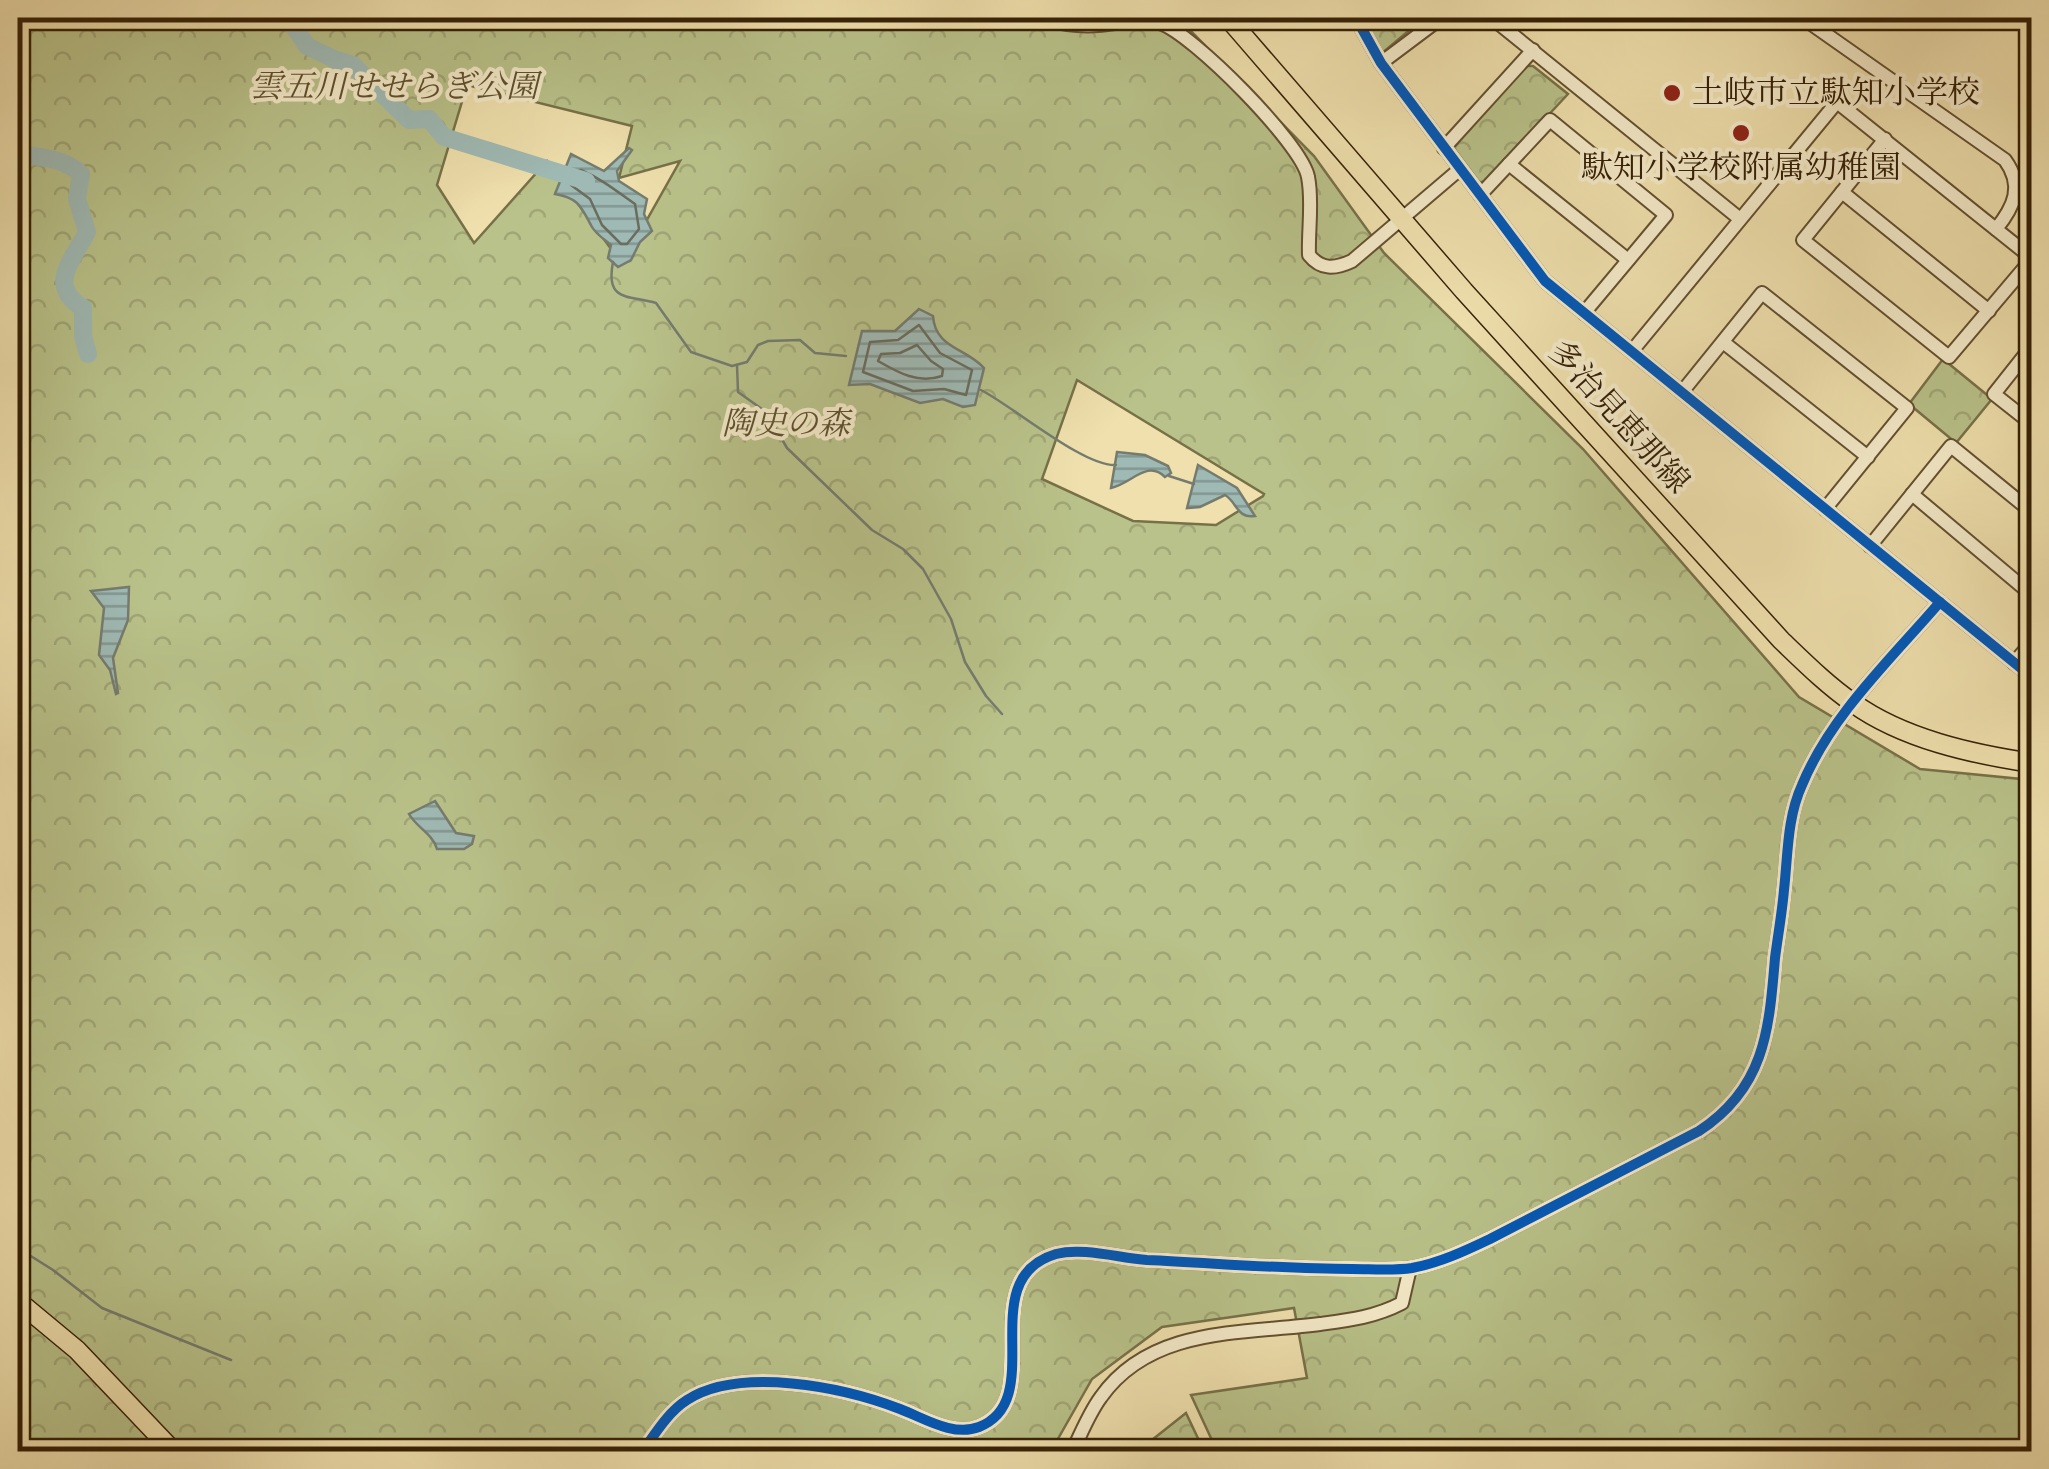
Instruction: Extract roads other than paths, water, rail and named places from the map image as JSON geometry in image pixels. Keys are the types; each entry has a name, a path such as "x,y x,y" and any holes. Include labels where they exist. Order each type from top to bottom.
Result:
{"main road":[{"name":"多治見恵那線","path":"1228,18 1402,220 1782,640 1872,715 1930,739 2032,763"},
{"path":"18,1301 77,1350 174,1452"}],"street":[{"path":"1036,18 1071,25 1144,20 1162,24 1183,36 1236,83 1298,154 1308,177 1309,255 1315,263 1339,267 1352,261 1460,169"},
{"path":"1356,18 1381,62 1545,281 2032,677"},
{"path":"1381,62 1442,18"},
{"path":"1492,18 1740,219"},
{"path":"1803,18 2005,160 2014,178 2015,200 1996,229"},
{"path":"1444,148 1533,50"},
{"path":"1632,351 1837,102 1885,139 2032,258 1949,358 1803,240 1885,139"},
{"path":"1480,195 1550,120 1666,215 1584,313"},
{"path":"1509,164 1628,260"},
{"path":"1842,192 1989,310"},
{"path":"1682,392 1762,292 1907,408 1825,509"},
{"path":"1723,342 1868,457"},
{"path":"2032,346 1994,394 2032,424"},
{"path":"1870,546 1951,446 2032,512"},
{"path":"1912,494 2032,595"},
{"path":"642,1452 683,1402 725,1383 760,1381 846,1394 958,1430 978,1427 994,1417 1006,1402 1012,1378 1012,1301 1024,1277 1055,1254 1076,1252 1118,1258 1324,1269 1410,1268 1458,1254 1490,1239 1699,1132 1744,1090 1763,1048 1794,808 1802,783 1853,703 1940,602"},
{"path":"2014,663 2032,642"},
{"path":"1072,1452 1101,1396 1147,1355 1202,1336 1260,1332 1381,1314 1402,1303 1410,1268"}],"water":[{"path":"629,148 632,150 617,171 619,181 647,199 644,214 652,231 640,242 631,260 618,267 608,258 611,245 594,230 578,204 555,194 571,154 604,171"},
{"path":"919,309 933,316 945,341 984,368 975,405 963,407 943,399 920,403 870,384 849,385 862,331 895,331"},
{"path":"1117,452 1145,455 1168,466 1171,473 1165,477 1158,472 1145,472 1111,488"},
{"path":"1198,465 1237,488 1255,516 1241,513 1225,495 1200,507 1187,508"},
{"path":"129,587 128,620 113,658 116,694 110,670 99,655 104,608 91,591"},
{"path":"435,801 456,833 474,836 472,844 464,849 437,849 409,814"}],"waterway":[{"path":"288,18 307,46 353,65 409,120 429,119 444,137 586,181"},
{"path":"18,154 60,161 81,174 77,199 87,232 64,281 72,299 83,308 83,336 88,354"},
{"path":"613,262 611,275 616,290 656,303 691,352 732,366 747,362 758,345 768,341 800,340 815,353 846,356"},
{"path":"737,365 738,392 766,412 787,448 872,530 903,549 923,569 951,619 965,662 1002,714"},
{"path":"981,390 1068,447 1086,457 1116,465"},
{"path":"1169,476 1194,484"},
{"path":"18,1248 102,1308 231,1360"}],"place":[{"name":"土岐市立駄知小学校","path":"1672,93"},
{"name":"駄知小学校附属幼稚園","path":"1741,133"}],"park label":[{"name":"雲五川せせらぎ公園","path":"394,87"},
{"name":"陶史の森","path":"786,424"}]}
